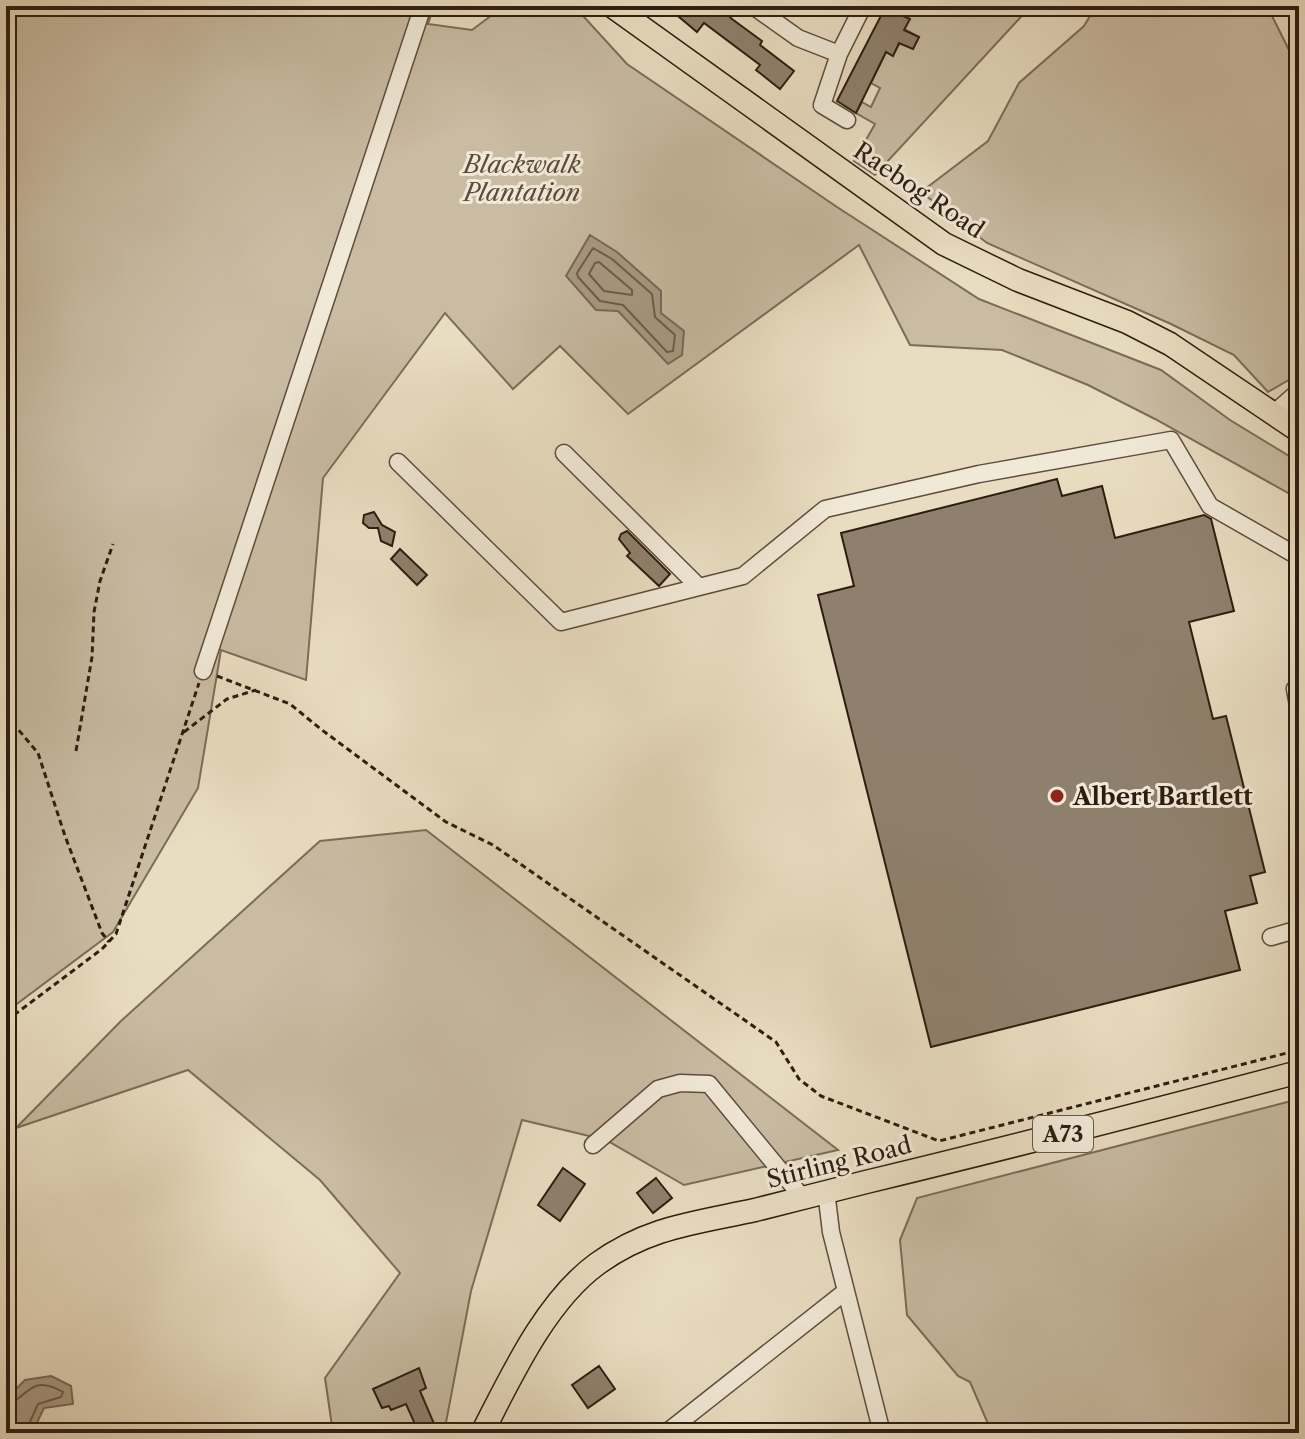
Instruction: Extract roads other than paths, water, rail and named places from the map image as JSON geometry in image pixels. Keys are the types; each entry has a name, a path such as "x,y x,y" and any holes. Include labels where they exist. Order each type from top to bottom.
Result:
{"main road":[{"name":"Raebog Road","path":"612,6 944,244 1018,280 1127,322 1170,344 1299,431"},
{"name":"Stirling Road","path":"482,1433 545,1321 594,1266 634,1240 678,1226 1073,1132 1299,1072"}],"street":[{"path":"203,671 423,6"},
{"path":"753,6 798,38 839,54"},
{"path":"847,120 822,105 839,54 863,6"},
{"path":"1273,414 1299,391"},
{"path":"398,462 561,622 743,576 825,509 979,474 1171,440 1210,506 1299,557"},
{"path":"564,453 699,587"},
{"path":"1299,687 1295,689 1295,694 1299,711"},
{"path":"1271,937 1299,929"},
{"path":"593,1145 658,1089 680,1083 709,1084 802,1197"},
{"path":"826,1191 831,1232 882,1433"},
{"path":"666,1433 846,1291"}],"water":[{"path":"590,235 617,252 661,291 661,313 684,331 682,355 668,364 618,311 596,310 566,276"},
{"path":"51,1376 71,1386 73,1404 44,1408 32,1433 6,1433 6,1399 25,1380"}],"place":[{"name":"Albert Bartlett","path":"1057,796"}],"park label":[{"name":"Blackwalk Plantation","path":"522,178"}]}
